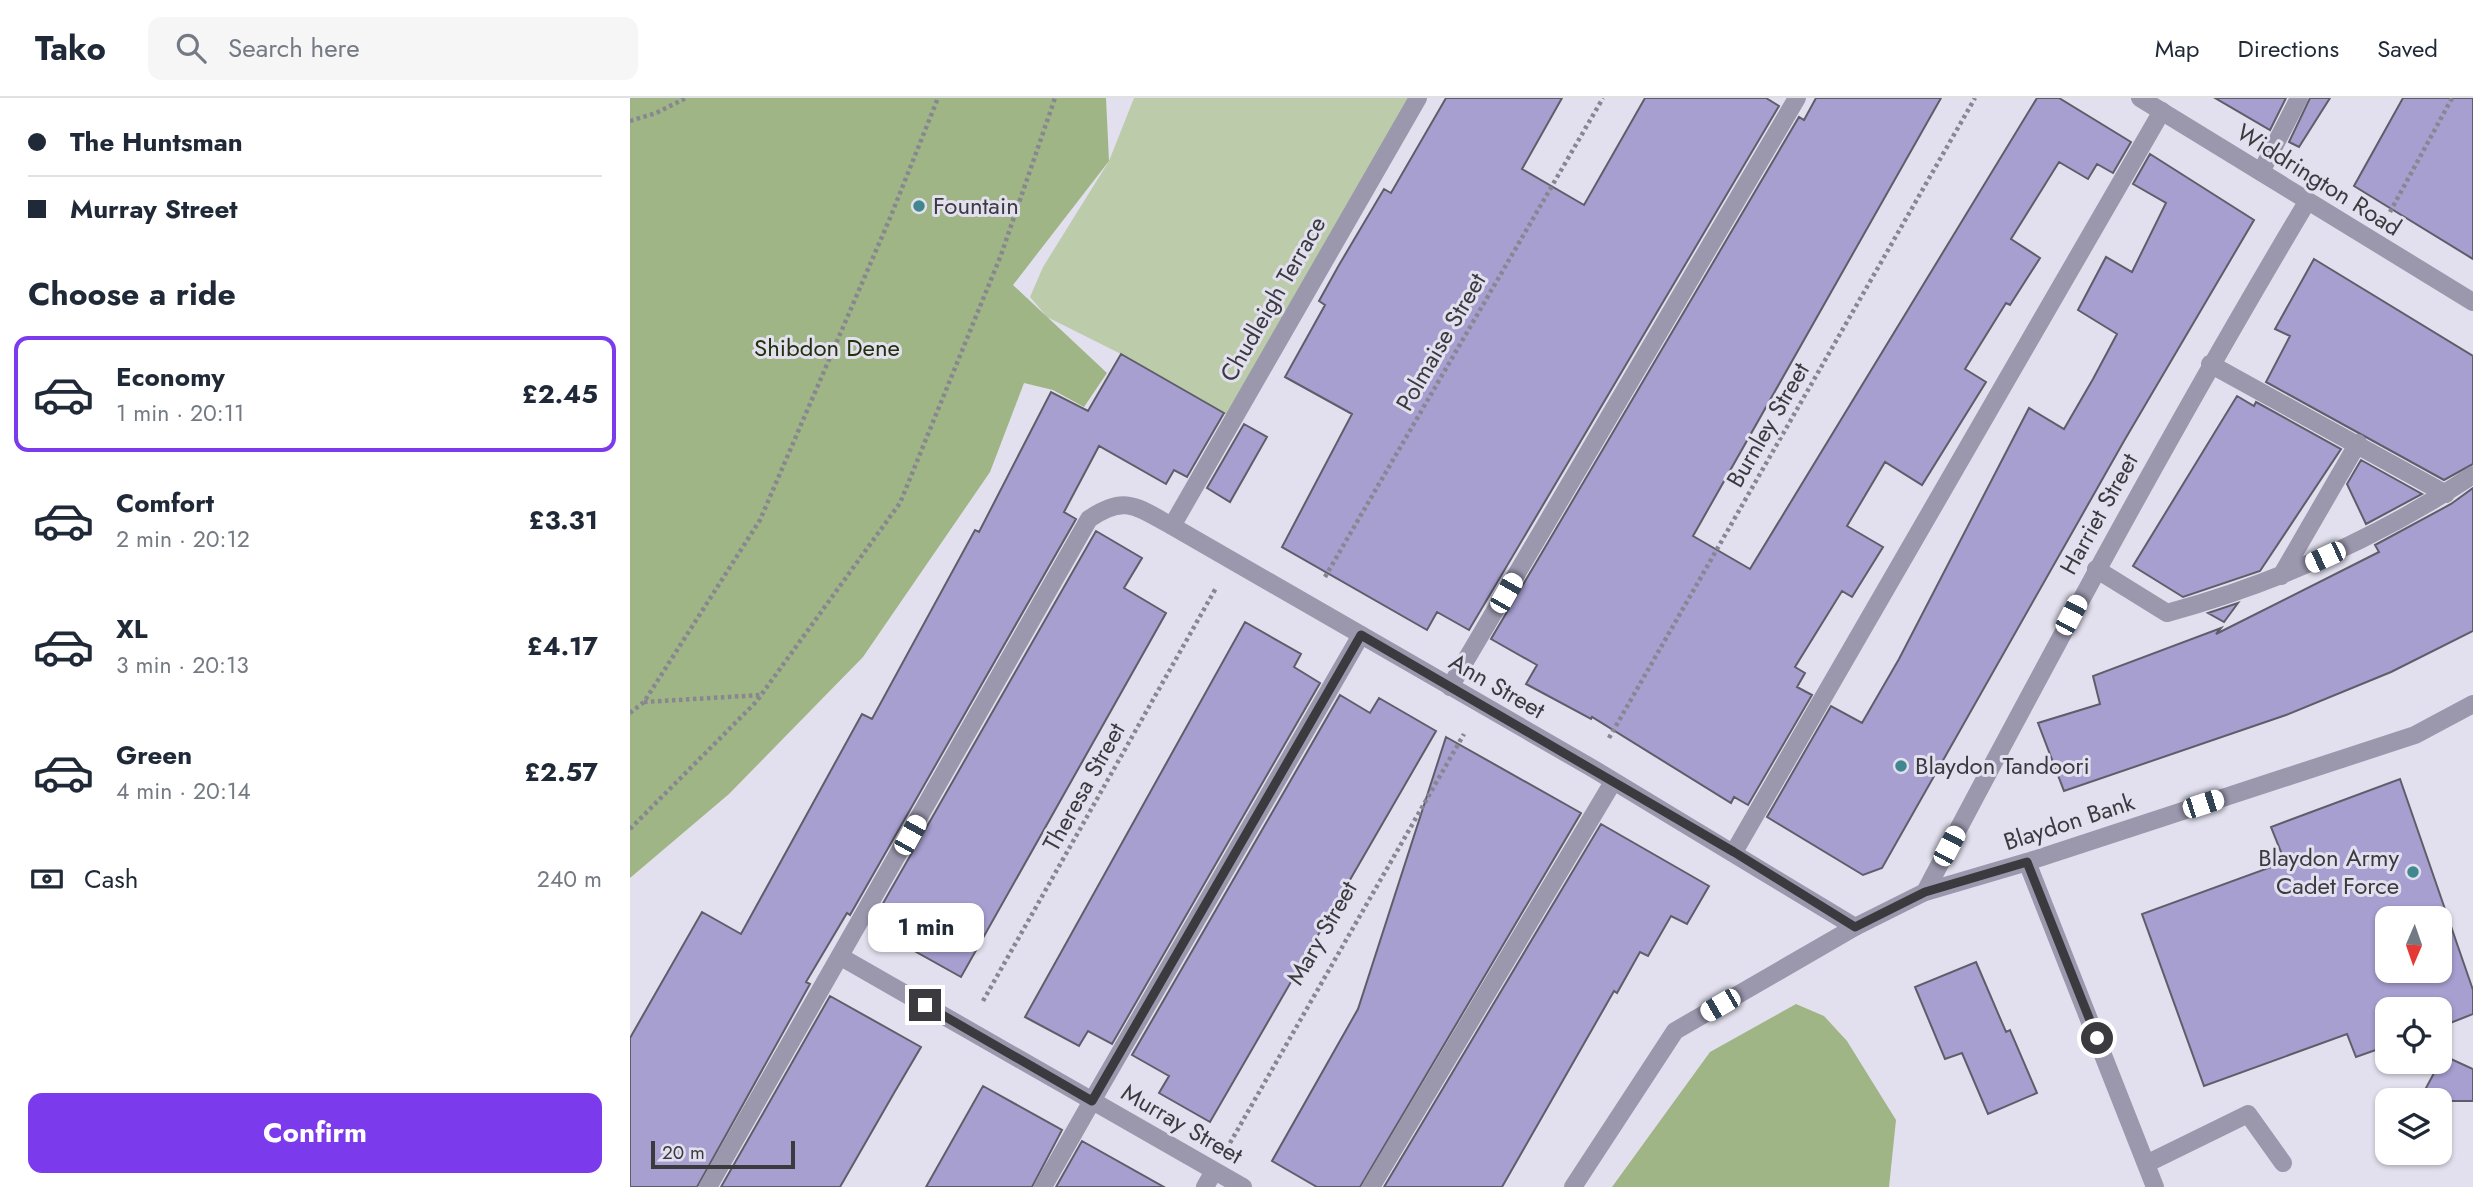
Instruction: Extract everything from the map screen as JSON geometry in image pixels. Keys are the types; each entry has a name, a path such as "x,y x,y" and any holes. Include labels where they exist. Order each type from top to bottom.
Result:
{"street":[{"name":"Chudleigh Terrace","path":"1172,526 1418,98"},
{"path":"1450,687 1797,98"},
{"name":"Widdrington Road","path":"2140,98 2373,244 2473,302"},
{"path":"2261,172 2300,98"},
{"path":"1734,852 2162,111"},
{"name":"Harriet Street","path":"1925,892 2096,569 2210,364 2307,202"},
{"path":"2210,364 2358,443 2446,494"},
{"path":"2281,576 2358,443"},
{"path":"2096,569 2166,613 2235,594 2281,576 2385,529 2473,475"},
{"name":"Ann Street","path":"841,957 1089,519 1109,505 1135,506 1172,526 1592,768 1855,927"},
{"path":"1043,1187 1361,635"},
{"name":"Blaydon Bank","path":"1573,1187 1675,1031 1855,927 1925,892 2027,862 2415,735 2473,704"},
{"path":"1371,1187 1613,782"},
{"path":"2027,862 2148,1163 2155,1187"},
{"path":"708,1187 841,957"},
{"name":"Murray Street","path":"841,957 1243,1187"},
{"path":"2148,1163 2248,1114 2283,1163"},
{"path":"1205,1187 1214,1171"}],"path":[{"path":"630,121 656,113 687,98"},
{"path":"630,713 644,702 760,520 890,218 938,98"},
{"path":"630,829 762,695 900,503 1001,254 1055,98"},
{"name":"Polmaise Street","path":"1308,605 1603,98"},
{"name":"Burnley Street","path":"1592,768 1975,98"},
{"path":"2373,244 2452,98"},
{"name":"Theresa Street","path":"967,1029 1231,562"},
{"path":"644,702 762,695"},
{"name":"Mary Street","path":"1214,1171 1481,704"}],"green space":[{"name":"Shibdon Dene","path":"630,98 1106,98 1109,161 1013,285 1107,373 1084,407 1053,390 1024,383 990,472 863,657 729,794 630,878"},
{"path":"1134,98 1418,98 1232,418 1121,354 1047,317 1030,297 1043,267 1109,161"},
{"path":"1796,1004 1824,1016 1847,1041 1896,1120 1889,1187 1612,1187 1710,1052"}],"building":[{"path":"1446,98 1562,98 1522,169 1584,205 1645,98 1766,98 1779,106 1469,630 1437,612 1427,630 1282,547 1352,414 1285,377 1325,305 1319,301 1339,265 1384,189 1391,193"},
{"path":"1816,98 1941,98 1693,536 1750,569 2037,98 2059,98 2131,142 2113,173 2097,164 2088,179 2059,162 2011,239 2040,258 2010,305 2006,303 1965,369 1986,382 1922,485 1885,462 1847,526 1883,547 1852,597 1842,591 1795,667 1805,673 1797,687 1812,695 1748,805 1734,797 1731,803 1592,717 1591,719 1526,684 1537,665 1491,639 1799,117 1804,120"},
{"path":"2215,98 2286,98 2270,130"},
{"path":"2310,98 2330,98 2299,147 2289,142"},
{"path":"2403,98 2473,98 2473,259 2354,186"},
{"path":"2150,154 2254,220 2124,441 1882,868 1863,875 1767,817 1831,706 1862,723 1899,659 2029,408 2064,429 2093,379 2117,334 2078,310 2106,257 2132,272 2166,203 2133,184"},
{"path":"2314,259 2473,356 2473,464 2444,480 2266,382 2290,336 2275,329"},
{"path":"1121,354 1224,413 1187,477 1174,470 1166,484 1099,446 1064,512 1076,519 850,915 847,913 806,982 810,984 697,1187 630,1187 630,1038 702,912 741,934 862,714 872,719 975,530 979,532 1051,392 1088,411"},
{"path":"2237,396 2254,406 2256,402 2341,449 2260,571 2183,597 2133,566"},
{"path":"1244,424 1267,437 1230,502 1207,488"},
{"path":"2361,460 2422,494 2366,524 2347,484"},
{"path":"2473,488 2473,631 2391,672 2286,715 2064,791 2038,723 2100,704 2093,676 2221,628 2216,634 2379,552 2375,545 2451,504"},
{"path":"1096,531 1142,558 1124,588 1166,613 961,977 870,926"},
{"path":"2238,603 2224,622 2208,613"},
{"path":"1245,622 1301,654 1294,667 1320,683 1112,1044 1088,1031 1079,1046 1025,1017"},
{"path":"1340,695 1370,713 1379,698 1436,731 1210,1122 1159,1093 1169,1076 1132,1055"},
{"path":"1446,737 1581,813 1360,1187 1317,1187 1272,1161 1358,1009"},
{"path":"2400,779 2444,906 2375,906 2375,984 2452,984 2452,929 2473,990 2473,1014 2452,1022 2452,997 2375,997 2375,1050 2356,1057 2347,1034 2204,1086 2142,914 2285,862 2271,827"},
{"path":"1601,824 1709,886 1687,924 1671,916 1648,956 1640,952 1617,993 1614,991 1502,1187 1384,1187"},
{"path":"1976,962 2006,1032 2010,1030 2037,1093 1988,1114 1962,1053 1945,1059 1915,987"},
{"path":"830,996 921,1047 840,1187 721,1187"},
{"path":"2452,1059 2473,1069 2473,1101 2452,1101 2452,1088 2426,1088 2434,1074 2452,1074"},
{"path":"983,1086 1062,1130 1032,1187 926,1187"},
{"path":"1082,1141 1164,1187 1056,1187"}],"place":[{"name":"Fountain","path":"919,206"},
{"name":"Blaydon Tandoori","path":"1901,766"},
{"name":"Blaydon Army Cadet Force","path":"2413,872"}],"route":[{"path":"925,1005 1092,1101 1361,635 1592,768 1855,927 1925,892 2027,862 2097,1038"}]}
